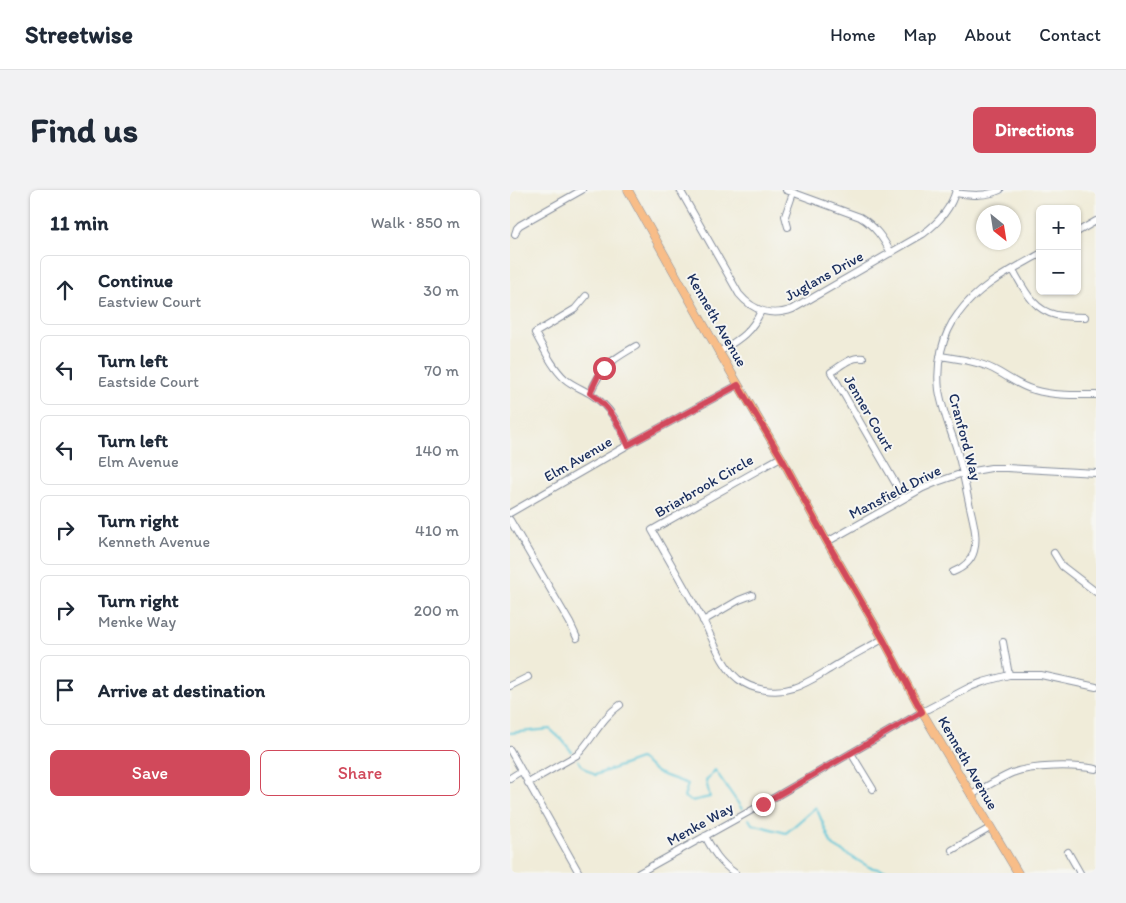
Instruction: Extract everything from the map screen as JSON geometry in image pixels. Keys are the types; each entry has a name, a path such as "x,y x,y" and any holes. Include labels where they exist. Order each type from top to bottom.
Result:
{"main road":[{"name":"Kenneth Avenue","path":"628,190 718,352 781,457 922,712 1018,873"}],"street":[{"path":"515,234 520,225 582,190"},
{"path":"680,190 739,294 748,304 760,311 748,332 718,352"},
{"path":"786,190 860,217 869,223 884,239 891,253"},
{"path":"955,191 981,195 1000,190"},
{"name":"Juglans Drive","path":"760,311 775,313 793,310 891,253 930,229 951,204 955,191"},
{"path":"788,227 785,216 793,193"},
{"path":"1081,230 1096,221"},
{"name":"Cranford Way","path":"953,572 969,562 973,554 975,529 956,445 941,401 940,356 946,335 957,315 966,305 993,281 1036,256"},
{"path":"1013,270 1034,304 1056,315 1084,317"},
{"path":"586,296 575,309 535,333 560,373 575,386 598,398 611,412 628,445"},
{"path":"590,393 598,376 608,364 636,346"},
{"path":"940,356 983,364 1032,390 1050,394 1096,396"},
{"name":"Jenner Court","path":"863,358 851,359 831,372 904,498"},
{"name":"Elm Avenue","path":"510,512 738,385"},
{"name":"Briarbrook Circle","path":"781,457 652,530 703,621 725,665 744,684 761,689 777,690 792,688 808,682 883,639"},
{"name":"Mansfield Drive","path":"827,542 904,498 937,482 963,473 1007,468 1096,473"},
{"path":"510,520 577,638"},
{"path":"1054,553 1062,566 1096,592"},
{"path":"703,621 739,600 752,596"},
{"path":"1003,642 1009,675"},
{"name":"Menke Way","path":"639,873 922,712 982,682 1009,675 1041,675 1096,688"},
{"path":"510,686 528,677"},
{"path":"528,783 577,755 611,711 620,705"},
{"path":"510,750 579,873"},
{"path":"851,752 872,790"},
{"path":"971,795 1022,770 1075,766 1096,769"},
{"path":"510,778 521,771"},
{"name":"Kenneth Avenue","path":"952,850 990,828"},
{"path":"705,836 716,857 734,873"},
{"path":"1068,852 1080,873"}],"waterway":[{"path":"510,733 550,729 572,752"},
{"path":"578,760 583,767 595,775 640,759 658,773 688,784 684,797 691,801 710,797 706,781 715,770 742,809"},
{"path":"749,819 752,824 786,833 816,807 832,845 869,867 896,873"}],"route":[{"path":"604,368 590,393 598,398 611,412 628,445 738,385 781,457 922,712 763,804"}]}
